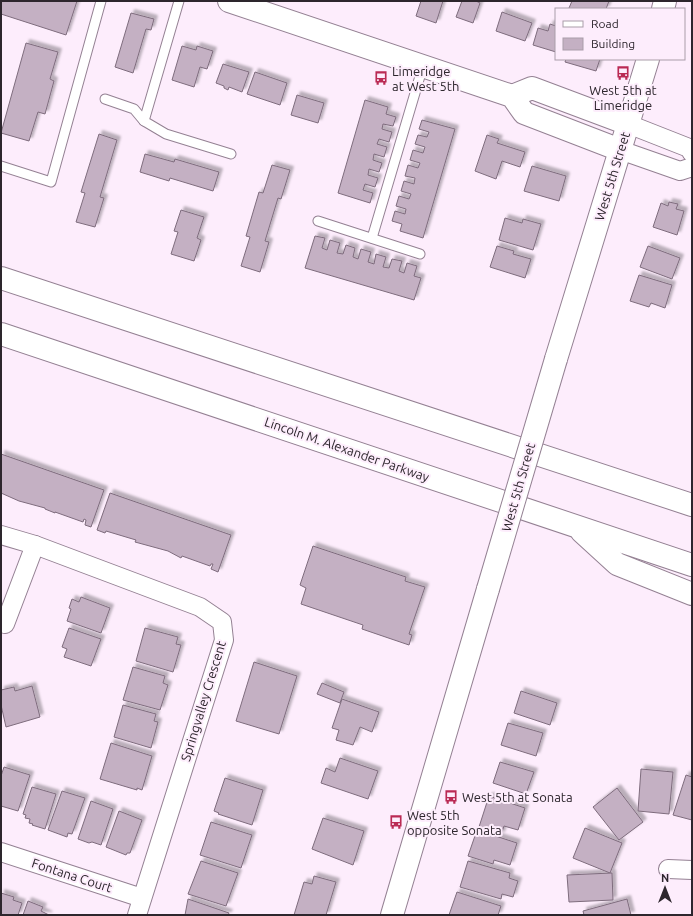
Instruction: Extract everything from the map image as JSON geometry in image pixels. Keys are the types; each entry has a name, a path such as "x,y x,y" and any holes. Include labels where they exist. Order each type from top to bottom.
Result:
{"main road":[{"path":"229,1 512,96 524,113 620,150"},
{"name":"West 5th Street","path":"392,915 556,358 648,60"},
{"path":"512,96 532,88 628,124"},
{"path":"1,278 576,466 692,506"},
{"name":"Lincoln M. Alexander Parkway","path":"1,334 692,565"},
{"path":"576,466 629,472 692,490"},
{"path":"577,527 617,564 692,594"}],"street":[{"path":"628,124 688,148 692,154"},
{"path":"620,150 680,171 692,167"},
{"name":"Springvalley Crescent","path":"1,535 35,545 200,607 222,622 224,640 140,907"},
{"path":"5,624 35,545"},
{"name":"Fontana Court","path":"1,852 140,907"},
{"path":"668,869 692,870"}],"lane":[{"path":"1,166 51,182 101,1"},
{"path":"144,121 179,1"},
{"path":"372,238 424,66"},
{"path":"105,99 134,109 144,121 166,134 231,154"},
{"path":"318,221 420,254"}],"building":[{"path":"1,1 77,1 66,35 1,14"},
{"path":"421,1 443,1 436,23 416,16"},
{"path":"462,1 476,1 480,3 473,23 456,17"},
{"path":"572,1 609,1 606,8 569,8"},
{"path":"502,12 532,23 525,41 496,31"},
{"path":"131,13 154,19 151,30 146,29 133,73 115,67"},
{"path":"550,24 555,26 555,52 533,45 538,28 548,31"},
{"path":"26,43 58,52 50,79 54,81 45,114 38,112 29,141 1,133"},
{"path":"182,46 196,50 197,46 213,51 207,69 200,67 194,87 172,80"},
{"path":"566,60 600,60 596,71 565,62"},
{"path":"223,64 249,72 242,92 229,87 228,90 224,88 224,86 216,83"},
{"path":"255,72 287,83 280,105 247,94"},
{"path":"297,95 324,103 318,123 291,115"},
{"path":"365,100 388,107 386,114 396,117 393,126 383,124 382,129 392,132 389,142 379,139 377,144 387,147 384,157 374,154 373,160 382,163 379,172 369,169 368,175 378,178 375,187 365,184 363,190 373,193 370,203 338,193"},
{"path":"422,120 455,129 423,238 400,231 402,224 392,221 395,211 405,214 406,209 396,206 399,196 409,199 411,194 401,191 404,181 414,184 415,178 405,176 408,165 418,168 420,163 410,160 413,150 423,153 425,147 415,144 418,135 427,137 429,132 419,129"},
{"path":"99,134 117,140 100,197 104,198 95,227 76,222 85,193 81,192"},
{"path":"487,135 499,139 497,143 525,152 520,167 502,161 496,179 475,171"},
{"path":"145,154 174,162 175,159 219,172 213,191 170,178 169,181 140,172"},
{"path":"272,165 290,170 281,199 278,198 265,241 269,242 260,272 241,266 250,237 246,236 259,192 263,193"},
{"path":"532,166 566,176 559,201 524,191"},
{"path":"669,202 678,204 676,209 684,211 677,235 653,227 661,203 668,206"},
{"path":"181,210 204,217 197,238 201,240 194,261 171,254 178,232 174,231"},
{"path":"505,218 522,223 523,219 541,224 533,250 499,240"},
{"path":"315,236 325,238 322,248 327,250 330,240 340,243 337,253 343,254 346,245 355,248 353,257 358,259 361,249 371,252 368,262 374,264 376,254 386,257 383,267 389,268 392,259 402,261 399,271 404,273 407,263 417,266 414,276 421,278 414,300 305,268"},
{"path":"497,246 514,251 513,254 531,259 525,278 490,267"},
{"path":"648,246 680,258 672,279 640,267"},
{"path":"639,275 672,285 665,308 651,303 649,307 630,301"},
{"path":"1,454 104,490 91,527 85,525 86,520 84,519 83,522 55,513 45,508 19,501 1,493"},
{"path":"110,493 231,535 218,572 211,569 213,564 210,566 182,556 181,558 168,551 135,542 136,540 106,531 105,533 97,530"},
{"path":"313,546 406,577 405,581 425,587 409,634 412,635 409,645 362,629 363,625 301,604 306,588 300,585"},
{"path":"81,597 110,608 101,633 67,621 71,609 69,608 72,599 79,602"},
{"path":"69,628 101,639 91,666 64,657 67,649 62,647"},
{"path":"145,628 178,637 176,644 181,645 173,672 136,661"},
{"path":"254,662 297,676 279,734 236,721"},
{"path":"133,667 165,676 163,683 168,685 160,710 123,700"},
{"path":"322,683 344,692 340,703 317,694"},
{"path":"32,686 40,717 6,727 1,705 1,690 14,687 15,691"},
{"path":"521,691 557,703 550,725 514,713"},
{"path":"342,699 379,712 372,732 360,727 353,745 336,740 339,730 332,728"},
{"path":"123,705 156,714 154,721 158,722 151,748 114,737"},
{"path":"508,723 543,733 536,756 501,745"},
{"path":"111,743 152,756 142,790 137,788 137,790 100,779"},
{"path":"340,758 378,771 368,799 321,783 326,768 335,772"},
{"path":"500,762 534,772 526,794 493,783"},
{"path":"4,767 30,775 18,811 1,806 1,776"},
{"path":"641,769 673,772 669,814 638,811"},
{"path":"686,775 692,777 692,820 673,815"},
{"path":"225,778 263,790 252,825 218,814 219,813 214,811"},
{"path":"32,787 56,794 45,829 29,823 30,819 25,818 26,815 23,814"},
{"path":"617,788 643,822 619,840 593,807"},
{"path":"62,791 85,798 72,834 68,833 67,837 48,830"},
{"path":"489,796 525,808 518,830 504,826 501,835 479,827"},
{"path":"91,801 113,809 101,845 78,839"},
{"path":"119,811 142,820 130,853 127,853 126,855 106,847"},
{"path":"323,818 364,831 353,865 312,849"},
{"path":"211,822 252,835 241,868 200,855"},
{"path":"585,828 622,843 610,873 573,858"},
{"path":"477,830 517,843 510,865 494,860 493,864 468,856"},
{"path":"201,861 238,873 226,906 188,894"},
{"path":"468,861 510,873 509,878 518,881 513,897 502,894 501,899 460,887"},
{"path":"612,873 613,900 569,902 567,875"},
{"path":"314,876 336,882 326,915 294,915 304,882 312,884"},
{"path":"457,892 501,906 498,915 449,915"},
{"path":"1,893 14,897 13,900 22,903 18,915 1,915"},
{"path":"188,899 229,913 228,915 185,915"},
{"path":"627,899 631,915 584,915 583,911"},
{"path":"28,901 43,907 41,911 49,915 23,915"}],"place":[{"name":"West 5th at Limeridge","path":"623,73"},
{"name":"Limeridge at West 5th","path":"381,78"},
{"name":"West 5th at Sonata","path":"451,797"},
{"name":"West 5th opposite Sonata","path":"396,822"}]}
